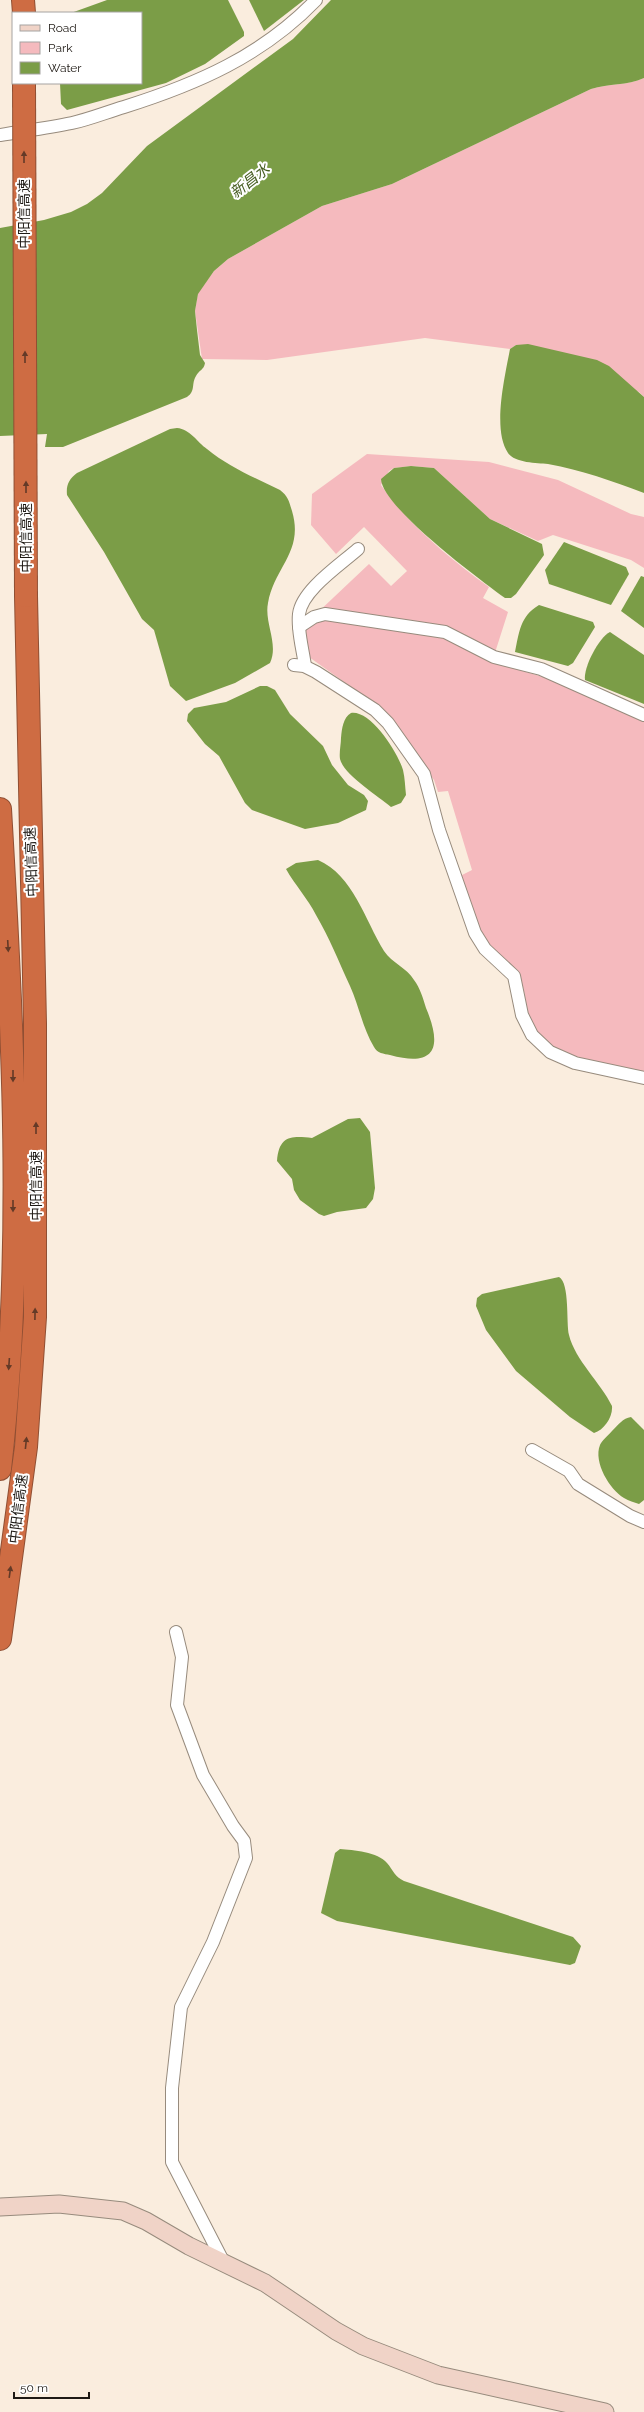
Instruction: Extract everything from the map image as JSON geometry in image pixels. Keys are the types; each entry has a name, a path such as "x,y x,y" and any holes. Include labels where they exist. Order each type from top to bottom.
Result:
{"highway":[{"path":"24,0 24,12"},
{"name":"中阳信高速","path":"0,1639 26,1447 35,1317 36,1024 26,596 24,84"},
{"name":"中阳信高速","path":"0,809 12,1024 14,1147 10,1360 0,1469"}],"street":[{"path":"0,135 73,123 168,93 202,80 266,42 316,0"},
{"path":"358,549 309,592 299,614 300,665 375,710 388,723 424,774 439,830 474,933 485,949 514,976 522,1014 532,1035 550,1052 575,1063 644,1078"},
{"path":"299,627 314,617 325,614 445,632 494,657 541,669 644,716"},
{"path":"532,1450 569,1472 578,1484 630,1516 644,1522"},
{"path":"176,1632 182,1657 177,1705 203,1775 233,1826 244,1841 246,1850 246,1858 213,1942 181,2007 172,2088 172,2162 224,2263"},
{"path":"0,2207 59,2204 114,2209 146,2220 189,2246 281,2292 351,2340 415,2367 438,2375 605,2412"}],"green space":[{"path":"644,78 644,397 639,392 516,345 510,349 425,338 267,360 202,359 195,311 198,293 214,271 228,259 322,206 392,184 591,89 638,81"},
{"path":"367,454 489,462 558,480 631,514 644,517 644,568 631,560 553,535 538,541 490,519 434,468 411,466 394,468 389,471 381,485 404,514 417,527 445,553 489,587 483,598 508,612 492,662 567,684 644,719 644,1075 580,1061 551,1046 539,1035 528,1016 524,990 520,980 510,966 489,946 479,930 472,913 460,876 472,870 448,791 438,792 434,780 382,709 309,657 304,629 315,615 369,564 391,586 407,571 364,527 336,554 311,525 312,494"}],"water":[{"path":"107,0 228,0 244,32 244,36 205,64 166,83 67,110 61,104 60,84 142,84 142,12 74,12"},
{"path":"249,0 304,0 264,31"},
{"name":"新昌水","path":"331,0 644,0 644,78 638,81 591,89 392,184 322,206 228,259 214,271 198,294 195,311 200,355 205,363 204,367 196,376 192,392 187,397 63,447 45,447 47,434 0,436 0,228 44,220 71,212 87,204 102,193 147,146 293,39"},
{"path":"528,344 597,360 609,366 644,397 644,493 573,469 521,461 508,453 503,443 500,417 505,373 510,349 516,345"},
{"path":"177,428 190,433 215,455 242,472 283,492 289,502 295,525 292,548 276,579 268,603 267,611 273,648 270,663 235,683 186,701 170,686 154,630 142,619 104,552 67,495 69,482 77,473 170,429"},
{"path":"411,466 434,468 490,519 542,544 544,555 516,594 511,598 505,598 475,576 434,542 397,507 386,491 381,479 394,468"},
{"path":"564,542 626,567 629,574 611,605 549,584 545,570"},
{"path":"641,576 644,577 644,628 621,611"},
{"path":"539,605 593,622 595,627 573,663 568,666 515,652 519,632 524,620 533,609"},
{"path":"610,632 644,655 644,704 585,680 589,661 593,653 601,640"},
{"path":"260,686 267,686 275,690 290,714 323,746 332,765 348,785 364,795 368,801 366,810 338,823 305,829 252,810 245,803 219,756 205,744 187,721 188,714 194,708 226,702"},
{"path":"351,713 359,714 367,718 375,725 383,734 396,754 405,779 406,795 401,803 391,807 354,778 343,765 340,759 340,751 343,724 348,715"},
{"path":"318,860 330,867 349,887 384,951 411,976 418,986 434,1033 432,1051 426,1056 406,1058 381,1053 377,1051 370,1040 350,986 334,950 313,909 286,869 296,863"},
{"path":"360,1118 370,1132 375,1188 373,1199 366,1208 337,1212 324,1216 300,1200 294,1190 292,1179 277,1161 280,1146 288,1139 298,1137 312,1138 348,1119"},
{"path":"559,1277 565,1287 568,1329 572,1344 582,1362 612,1406 611,1414 607,1422 601,1429 594,1433 570,1417 516,1371 486,1330 476,1306 477,1298 482,1294"},
{"path":"631,1417 644,1430 644,1500 639,1504 624,1498 613,1489 604,1475 598,1452 602,1441 621,1422"},
{"path":"340,1849 365,1852 378,1856 383,1859 396,1875 404,1881 573,1937 581,1946 575,1963 570,1965 337,1921 321,1913 335,1853"}]}
